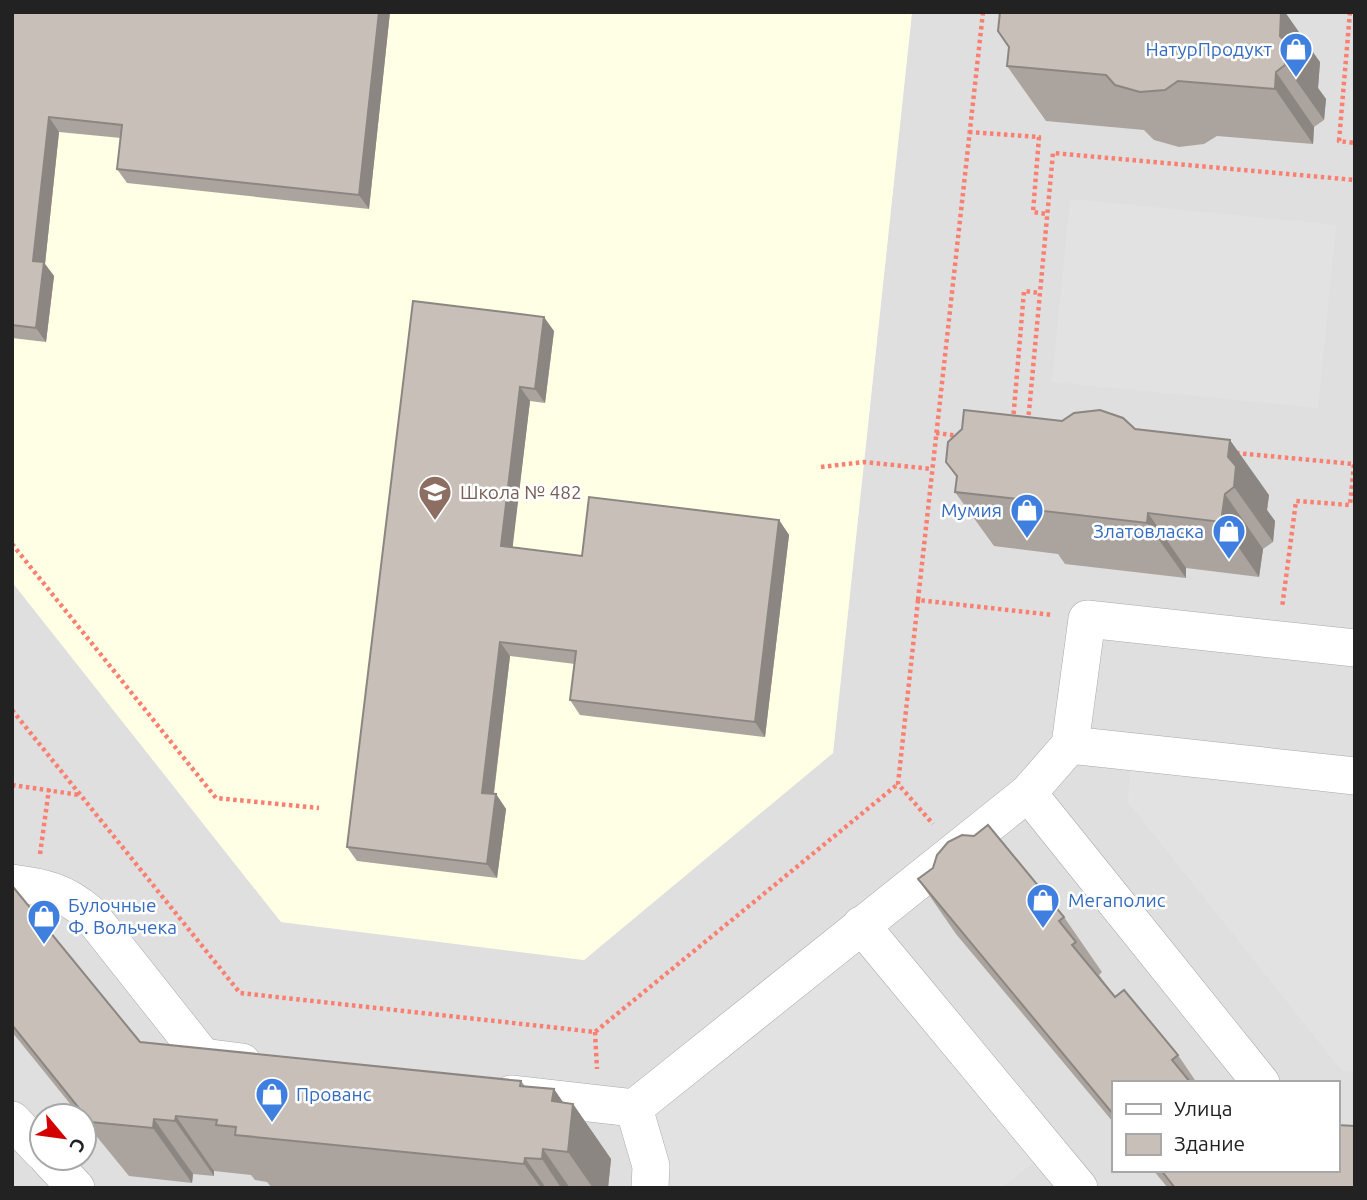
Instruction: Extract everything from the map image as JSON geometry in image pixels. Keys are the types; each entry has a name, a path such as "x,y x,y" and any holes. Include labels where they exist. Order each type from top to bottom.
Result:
{"lane":[{"path":"479,1090 634,1108 1028,793 1070,745 1087,619 1355,648"},
{"path":"1070,745 1355,776"},
{"path":"1028,793 1259,1081"},
{"path":"24,884 68,896 89,913 203,1057 282,1067"},
{"path":"860,925 1079,1188"},
{"path":"634,1108 651,1166 650,1188"},
{"path":"12,1120 28,1137"},
{"path":"61,1172 76,1188"}],"path":[{"path":"12,710 240,993 595,1032 898,784 983,12"},
{"path":"1350,12 1339,141 1355,143"},
{"path":"970,132 1039,137 1033,212 1047,214"},
{"path":"1027,434 1053,153 1355,180"},
{"path":"1012,428 1024,291 1040,293"},
{"path":"936,433 974,437"},
{"path":"1231,453 1354,464 1350,505 1296,501 1278,640"},
{"path":"821,467 864,462 932,469"},
{"path":"12,544 216,798 318,808"},
{"path":"918,600 1087,619"},
{"path":"898,784 956,850"},
{"path":"12,785 81,795"},
{"path":"24,884 49,789"}],"shaded area":[{"name":"Школа № 482","path":"12,12 912,12 833,753 584,960 281,922 12,582"},
{"path":"912,12 1355,12 1355,1188 12,1188 12,582 281,922 584,960 833,753"},
{"path":"1070,199 1336,225 1318,408 1052,382"},
{"path":"1133,733 1355,760 1355,1072 1342,1071 1128,802"},
{"path":"861,925 1048,1150 1002,1188 650,1188 634,1108"}],"building":[{"path":"12,12 379,12 359,195 117,169 122,125 49,117 33,261 44,262 36,328 12,325"},
{"path":"1000,12 1281,12 1280,36 1288,44 1285,65 1276,72 1275,89 1178,81 1165,90 1140,92 1115,85 1106,75 1007,66 1009,47 998,31"},
{"path":"413,301 544,317 535,389 520,387 501,546 582,556 589,497 779,520 755,722 570,700 576,651 500,642 482,793 496,794 487,864 347,847"},
{"path":"964,410 1062,421 1074,413 1100,410 1123,418 1135,429 1230,440 1228,457 1236,466 1234,487 1225,494 1221,522 1148,513 1147,523 1026,509 1028,500 955,492 957,476 946,462 948,442 962,429"},
{"path":"988,825 1064,917 1059,921 1076,942 1072,945 1115,997 1124,990 1178,1055 1172,1060 1189,1081 1112,1081 1112,1113 918,879 933,868 937,855 948,842 962,835 974,836"},
{"path":"14,888 140,1042 521,1081 520,1086 554,1089 552,1101 573,1104 568,1152 543,1149 542,1159 525,1158 524,1164 235,1135 236,1127 216,1125 217,1120 176,1116 175,1121 154,1119 153,1128 98,1123 98,1102 74,1102 12,1025"},
{"path":"1339,1125 1355,1126 1355,1188 1175,1188 1163,1172 1339,1172"}],"place":[{"name":"НатурПродукт","path":"1296,79"},
{"name":"Школа № 482","path":"435,522"},
{"name":"Мумия","path":"1027,540"},
{"name":"Златовласка","path":"1229,561"},
{"name":"Мегаполис","path":"1043,930"},
{"name":"Булочные Ф. Вольчека","path":"44,946"},
{"name":"Прованс","path":"272,1124"}]}
